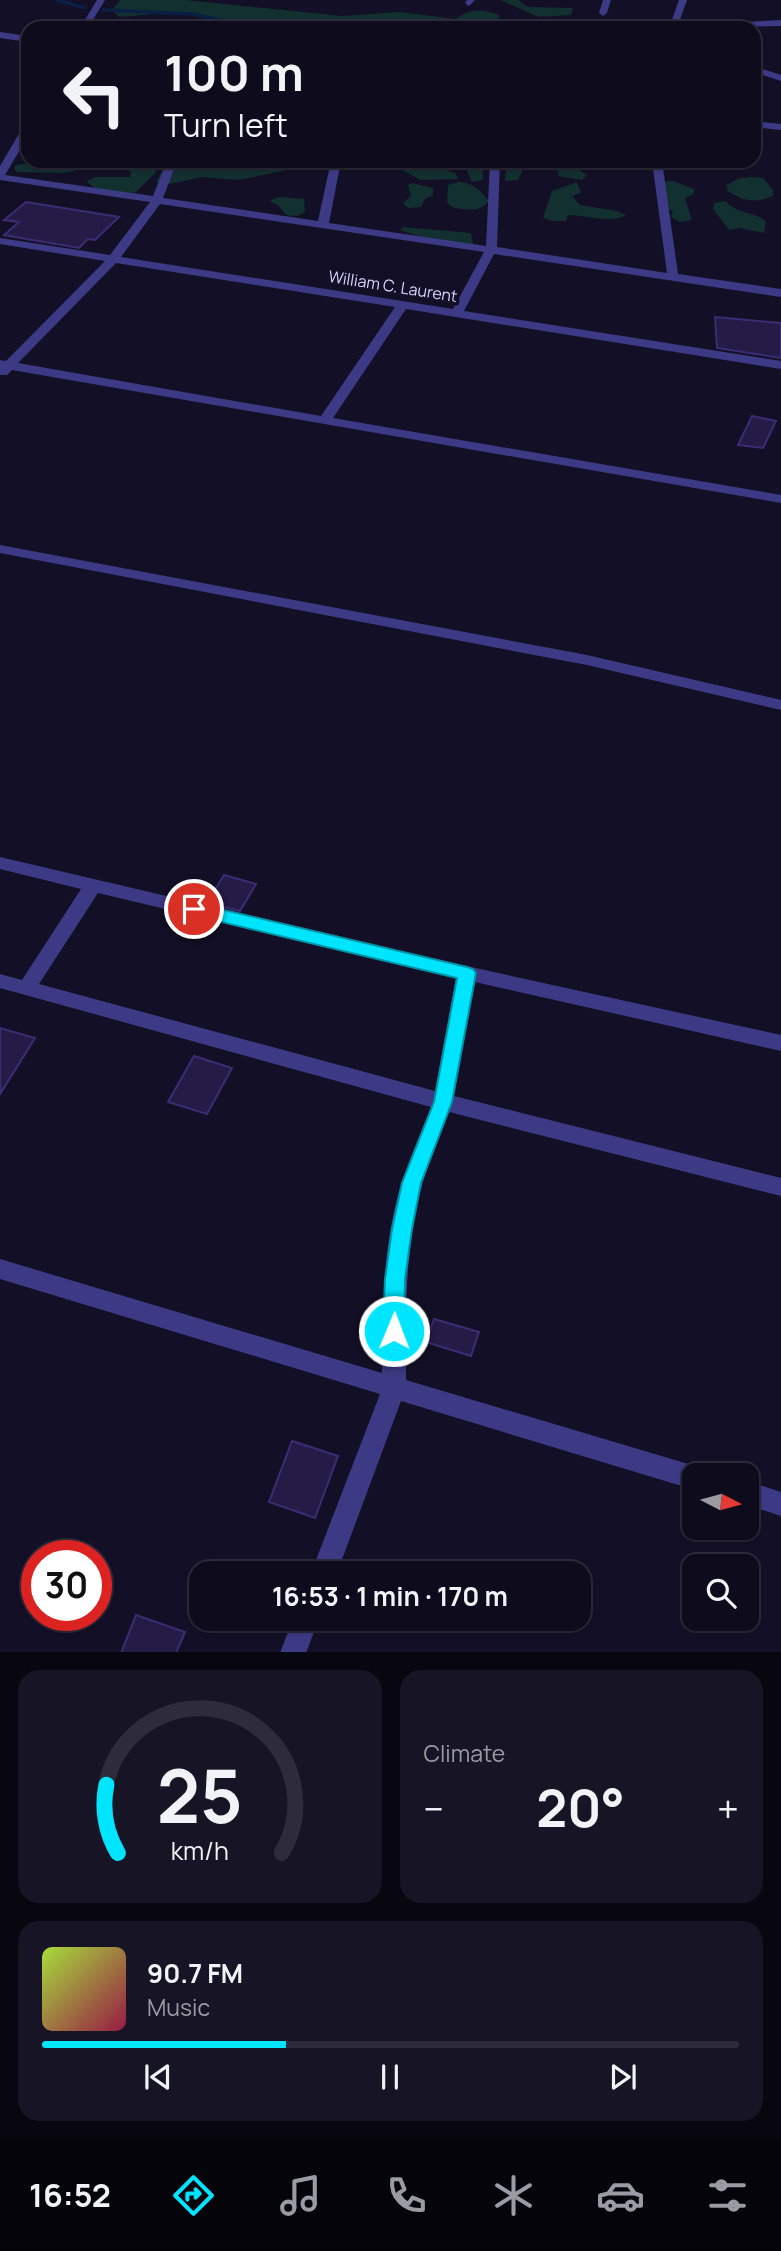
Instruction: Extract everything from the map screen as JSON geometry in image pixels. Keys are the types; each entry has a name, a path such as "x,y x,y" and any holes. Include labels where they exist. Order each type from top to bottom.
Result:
{"street":[{"path":"88,21 101,0"},
{"path":"603,13 607,0"},
{"path":"676,21 684,0"},
{"path":"761,24 781,23"},
{"path":"0,35 21,37"},
{"path":"761,71 781,77"},
{"path":"761,125 781,127"},
{"path":"0,191 21,142"},
{"path":"3,368 113,259 157,200 169,168"},
{"path":"323,224 335,168"},
{"path":"458,313 491,249 495,168"},
{"path":"658,168 673,277"},
{"path":"4,177 781,293"},
{"name":"William C. Laurent","path":"0,241 781,365"},
{"path":"325,420 403,304"},
{"path":"3,368 325,420 781,499"},
{"path":"0,549 587,660 781,705"},
{"path":"0,863 467,973 781,1043"},
{"path":"27,988 93,885"},
{"path":"329,1561 394,1387 395,1279 402,1229 412,1183 443,1102 467,973"},
{"path":"0,981 443,1102 781,1187"},
{"path":"0,1269 682,1474"},
{"path":"760,1497 781,1503"},
{"path":"293,1652 301,1631"}],"green space":[{"path":"120,0 186,0 342,16 399,12 456,19 472,11 482,11 499,15 499,21 215,21 174,13 119,17 112,10"},
{"path":"500,0 518,0 528,7 573,8 571,15 539,17"},
{"path":"20,164 21,168 77,168 64,173 16,172 14,167"},
{"path":"125,168 156,168 156,172 135,193 102,191 87,181 95,177 130,177 131,172"},
{"path":"164,168 287,168 238,180 202,177 169,184 156,182"},
{"path":"404,168 451,168 447,170 456,174 458,179 421,180 404,171"},
{"path":"466,168 482,168 483,180 472,182"},
{"path":"506,168 548,168 523,170 518,180 505,181"},
{"path":"548,168 579,168 587,175 582,180 559,176 558,171"},
{"path":"740,178 763,178 773,190 773,196 750,200 728,191 726,185"},
{"path":"673,181 694,189 694,194 685,198 692,220 680,222 671,217 673,212 659,202 662,182"},
{"path":"458,182 476,187 489,201 476,209 451,207 447,202 448,185"},
{"path":"577,182 581,193 572,196 580,205 626,215 606,219 568,215 566,221 543,218 552,191"},
{"path":"412,183 433,188 433,195 425,199 421,207 408,208 403,203 411,196 408,185"},
{"path":"279,197 304,199 305,212 297,216 286,215 278,205 269,201"},
{"path":"725,201 736,209 766,221 764,233 740,228 729,230 713,209 714,203"},
{"path":"403,227 471,233 473,244 444,244 400,230"}],"building":[{"path":"26,202 119,217 95,240 88,239 79,248 4,235 19,222 4,220"},
{"path":"715,317 781,323 781,358 717,348"},
{"path":"752,416 776,421 763,448 738,445"},
{"path":"224,875 256,884 240,911 207,903"},
{"path":"0,1028 35,1038 0,1094"},
{"path":"194,1056 232,1068 207,1114 168,1102"},
{"path":"434,1319 479,1332 471,1356 426,1342"},
{"path":"292,1441 338,1456 315,1518 269,1502"},
{"path":"136,1615 185,1632 176,1652 121,1652"}],"waterway":[{"path":"57,0 85,8"},
{"path":"103,10 192,14 224,21"}],"route":[{"path":"194,909 467,973 443,1102 412,1183 402,1229 395,1279 394,1331"}]}
